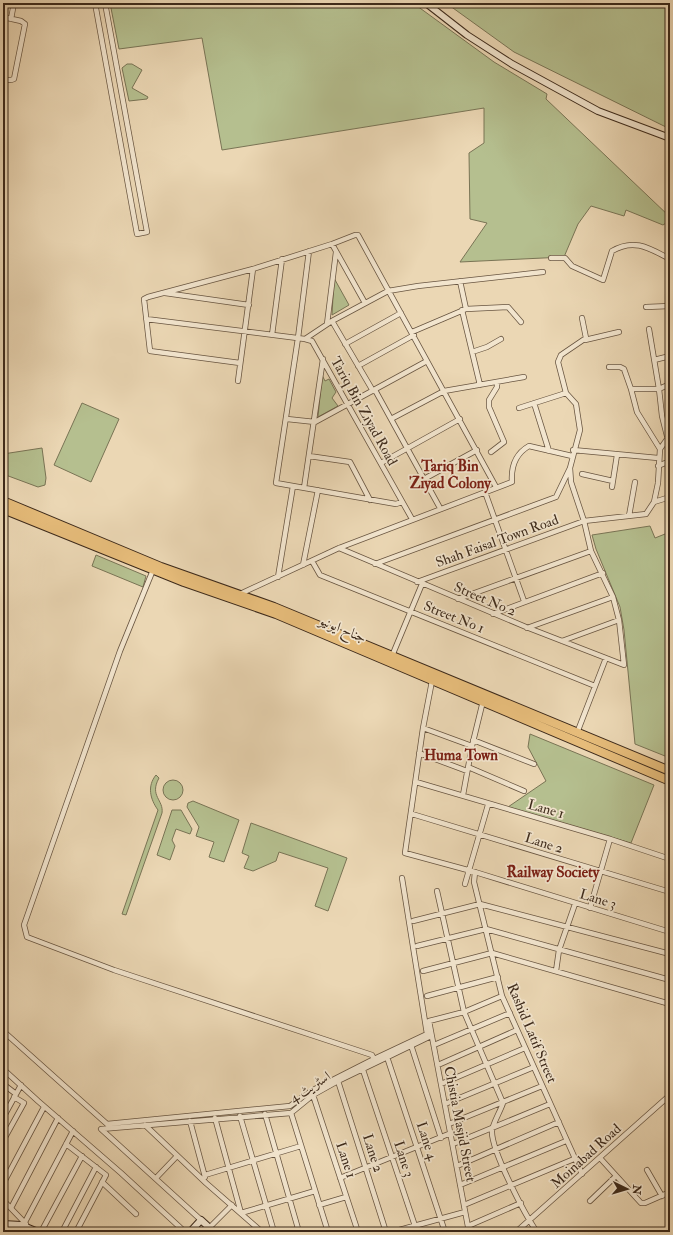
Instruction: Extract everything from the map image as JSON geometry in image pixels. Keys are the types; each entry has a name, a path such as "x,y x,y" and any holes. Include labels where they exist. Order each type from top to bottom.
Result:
{"highway":[{"name":"جناح ایونیو","path":"3,501 161,567 240,594 670,771"},
{"name":"جناح ایونیو","path":"3,509 154,570 276,614 670,780"}],"main road":[{"path":"426,3 467,35 512,64 598,111 670,138"},
{"path":"190,1232 201,1220 212,1230"},
{"path":"3,1224 40,1232"},
{"path":"3,1228 30,1230"}],"street":[{"path":"11,19 14,3"},
{"path":"95,3 137,234 147,232 105,3"},
{"path":"3,17 24,21 25,24 14,79 3,80"},
{"path":"124,160 133,158"},
{"path":"240,363 150,351 144,300 162,293 254,269 358,235 477,450 496,488"},
{"path":"332,244 365,303"},
{"path":"551,258 565,258 572,266 603,280 612,251 622,245 640,245 670,259"},
{"path":"309,251 287,419 276,483 396,504 402,502"},
{"path":"327,324 336,252"},
{"path":"272,335 282,259"},
{"path":"238,381 254,269"},
{"path":"146,319 305,339 332,321 388,291 543,272"},
{"path":"460,281 472,352 480,385"},
{"path":"162,293 249,305"},
{"path":"646,306 670,306"},
{"path":"358,366 413,333 464,310 508,307 521,322"},
{"path":"345,344 401,313"},
{"path":"582,318 586,334 585,340"},
{"path":"332,321 391,419 440,508"},
{"path":"649,329 662,416 669,436 660,449 658,458 658,484 654,502 670,497"},
{"path":"562,641 619,620 614,597 592,551 584,521 570,482 570,468 573,450 580,430 576,404 566,393 558,362 561,355 585,340 619,332"},
{"name":"Tariq Bin Ziyad Road","path":"305,339 312,341 323,359 412,519"},
{"path":"472,352 487,347 500,339"},
{"path":"654,360 670,356"},
{"path":"304,488 315,422 323,359"},
{"path":"287,419 315,422 428,361"},
{"path":"609,367 620,367 624,369 638,412 660,449"},
{"path":"391,419 444,391 524,377"},
{"path":"491,452 504,442 489,407 489,400 497,387 496,382"},
{"path":"631,390 659,389 670,384"},
{"path":"519,408 566,393"},
{"path":"534,403 549,451"},
{"path":"381,463 460,419"},
{"path":"240,594 339,548 440,508 512,482 511,467 524,448 528,446 572,456"},
{"path":"424,479 477,450"},
{"path":"573,450 658,458"},
{"path":"612,487 617,455"},
{"path":"309,456 350,462 370,500"},
{"path":"658,466 670,461"},
{"path":"375,564 556,497 570,468"},
{"path":"582,474 613,481"},
{"path":"629,516 635,482"},
{"path":"278,577 293,486"},
{"path":"303,565 318,490"},
{"path":"485,492 524,602"},
{"name":"Shah Faisal Town Road","path":"419,583 505,549 584,521 646,514 654,502"},
{"name":"Street No 2","path":"339,548 527,628 624,665 619,620"},
{"path":"458,599 592,551"},
{"name":"Street No 1","path":"312,561 320,575 595,686"},
{"path":"154,570 120,651 24,925 27,937 114,970 372,1055 374,1059"},
{"path":"493,614 603,574"},
{"path":"392,656 410,611 419,583"},
{"path":"527,628 614,597"},
{"path":"577,733 606,658"},
{"path":"412,814 419,754 432,681"},
{"path":"463,795 473,740 483,701"},
{"path":"423,728 472,746"},
{"path":"473,740 534,764"},
{"path":"419,754 467,769 524,791"},
{"name":"Lane 1","path":"416,782 463,795 488,805 610,839 670,859"},
{"path":"464,884 488,805"},
{"name":"Lane 2","path":"412,814 670,892"},
{"name":"Lane 3","path":"412,814 405,853 475,872 670,932"},
{"path":"590,908 610,839"},
{"name":"Rashid Latif Street","path":"475,872 474,882 502,996 582,1174"},
{"path":"3,1030 107,1124 290,1106 311,1091 427,1034 402,878"},
{"path":"437,891 449,939 464,1012 481,1046 503,1103 492,1130 493,1144 529,1221 537,1232"},
{"path":"413,921 480,904 670,954"},
{"path":"556,971 559,950 575,904"},
{"path":"417,946 486,929 670,980"},
{"path":"423,971 492,953 670,1004"},
{"path":"427,996 459,986 498,977"},
{"path":"464,1012 502,996"},
{"name":"Chistia Masjid Street","path":"464,1012 429,1021 469,1232"},
{"path":"434,1045 510,1013"},
{"path":"438,1065 518,1030"},
{"name":"اسٹریٹ 4","path":"156,1178 101,1130 291,1112 313,1095 431,1036"},
{"path":"411,1046 441,1138"},
{"path":"441,1084 525,1048"},
{"name":"Lane 4","path":"387,1057 445,1232"},
{"path":"445,1104 534,1067"},
{"path":"3,1069 44,1107 121,1172 185,1232"},
{"name":"Lane 3","path":"363,1070 417,1232"},
{"name":"Lane 2","path":"338,1082 386,1232"},
{"path":"3,1084 24,1103 3,1141"},
{"path":"3,1118 21,1085"},
{"path":"449,1124 542,1086"},
{"name":"Lane 1","path":"313,1095 358,1232"},
{"name":"Moinabad Road","path":"516,1232 670,1095"},
{"path":"453,1144 492,1130 550,1104"},
{"path":"3,1184 44,1107"},
{"path":"291,1112 328,1232"},
{"path":"265,1114 299,1232"},
{"path":"240,1116 274,1232"},
{"path":"10,1208 58,1118"},
{"path":"215,1118 241,1213"},
{"path":"190,1121 206,1183"},
{"path":"457,1166 558,1122"},
{"path":"145,1125 206,1183 262,1232"},
{"path":"24,1222 73,1131"},
{"path":"340,1178 451,1133"},
{"path":"460,1185 566,1141"},
{"path":"66,1144 106,1175 79,1231"},
{"path":"205,1175 301,1146"},
{"path":"40,1232 82,1156"},
{"path":"177,1156 156,1178 201,1220"},
{"path":"600,1158 641,1203 645,1203 670,1192"},
{"path":"464,1205 574,1159"},
{"path":"62,1232 96,1167"},
{"path":"647,1170 662,1196"},
{"path":"590,1201 616,1176"},
{"path":"102,1182 136,1214"},
{"path":"241,1213 315,1191"},
{"path":"319,1204 346,1197"},
{"path":"3,1200 30,1230"},
{"path":"468,1226 521,1203"},
{"path":"212,1230 232,1205"},
{"path":"392,1232 440,1217 465,1212"}],"green space":[{"path":"110,3 413,3 494,62 547,94 546,99 670,217 670,227 666,223 663,225 626,210 624,216 591,206 578,224 564,257 460,262 487,223 470,219 469,153 484,143 484,108 222,150 202,38 119,49"},
{"path":"446,3 670,3 670,129 514,52"},
{"path":"127,64 132,64 142,70 132,88 148,97 147,99 129,101 122,68"},
{"path":"334,278 349,305 332,315"},
{"path":"322,375 325,381 329,379 336,392 332,398 338,406 318,417"},
{"path":"82,403 119,419 91,482 54,465"},
{"path":"42,448 46,478 45,485 38,487 3,474 3,454"},
{"path":"650,526 655,538 670,532 670,758 635,744 624,630 620,607 596,549 592,535"},
{"path":"96,555 146,576 143,587 92,566"},
{"path":"530,734 654,785 631,843 508,807 546,781 528,747"},
{"path":"156,775 159,778 156,784 156,794 161,805 162,813 126,915 122,914 158,810 151,797 151,784"},
{"path":"173,780 180,783 183,790 180,797 173,800 166,797 163,790 166,783"},
{"path":"193,801 239,820 224,862 209,857 214,842 196,836 199,827 187,807 188,803"},
{"path":"172,810 181,810 192,829 190,834 176,829 172,840 175,846 170,860 157,855"},
{"path":"251,823 347,858 328,911 315,906 328,868 279,852 276,861 253,871 244,868 249,856 242,853"}],"district":[{"name":"Tariq Bin Ziyad Colony","path":"450,474"},
{"name":"Huma Town","path":"461,755"},
{"name":"Railway Society","path":"553,872"}]}
